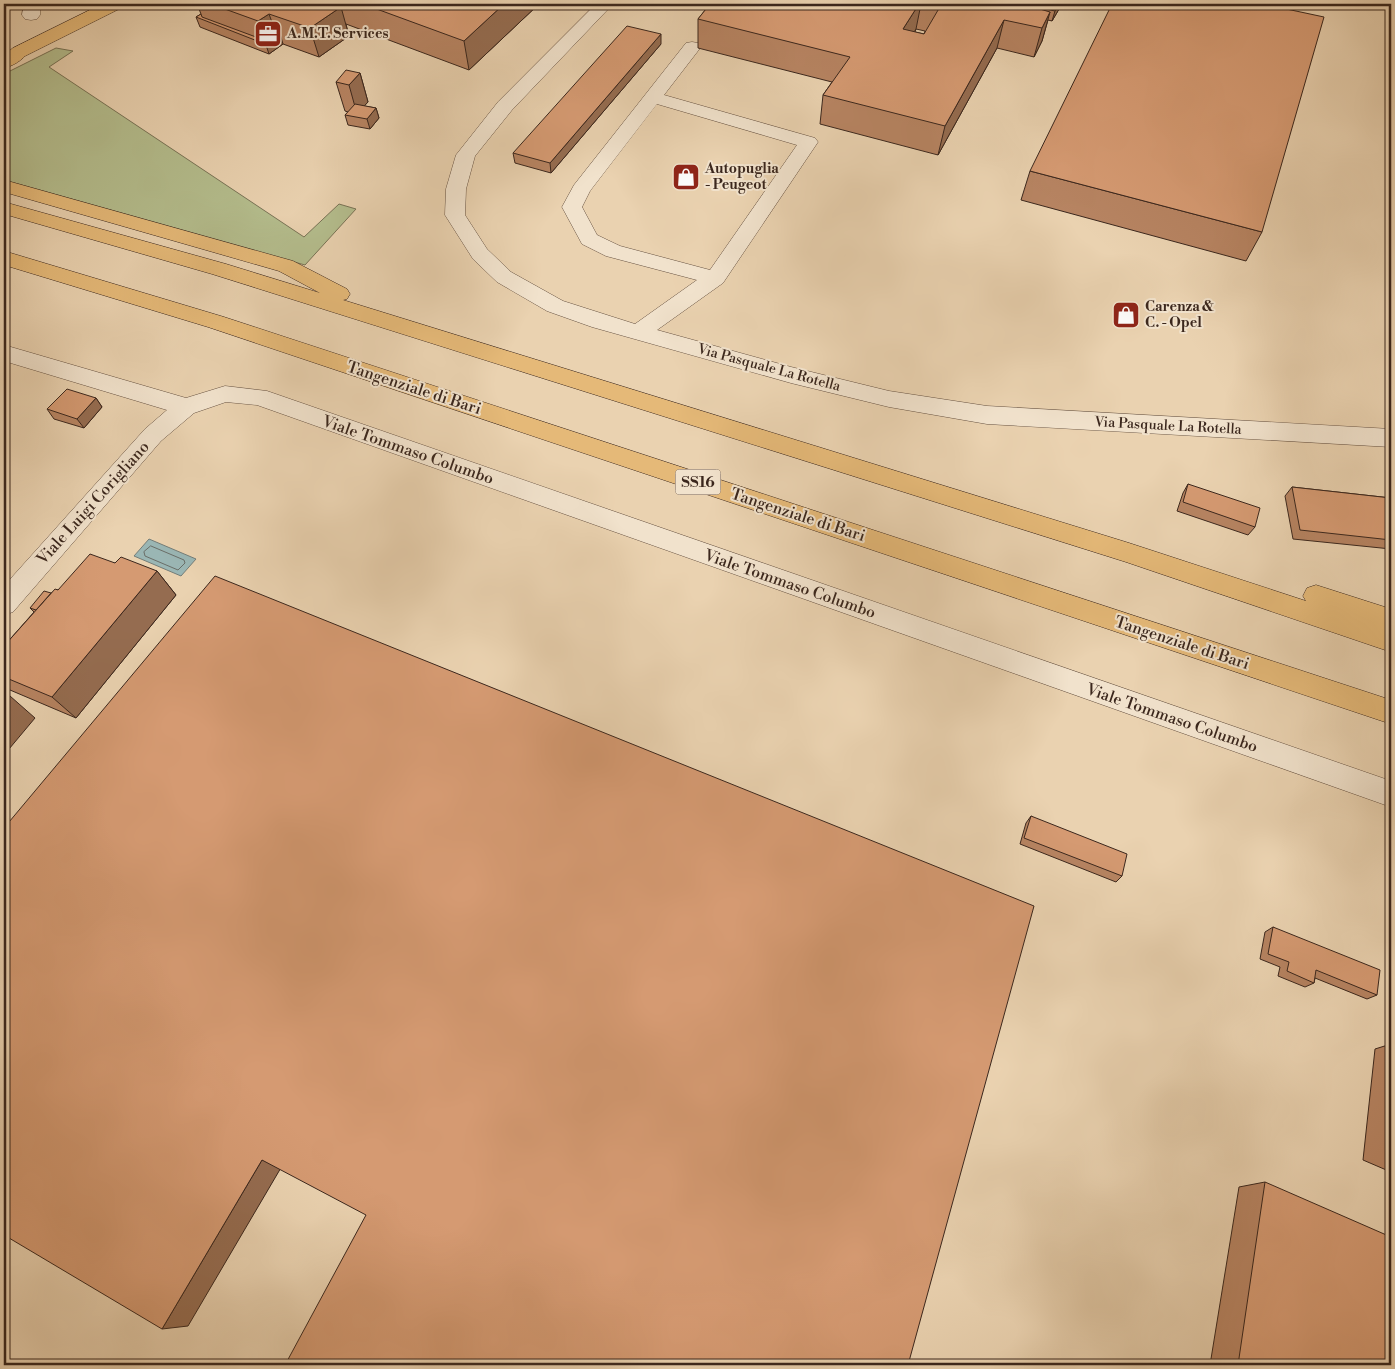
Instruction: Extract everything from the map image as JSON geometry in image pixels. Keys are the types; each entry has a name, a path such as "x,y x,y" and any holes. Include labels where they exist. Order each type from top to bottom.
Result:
{"main road":[{"path":"4,63 12,55 115,4"},
{"path":"4,186 286,266 402,327"},
{"path":"4,208 219,269 1129,553 1391,641"},
{"name":"Tangenziale di Bari","path":"4,258 216,322 1391,712"},
{"path":"4,277 30,284 84,281"},
{"path":"1129,553 1274,583 1391,620"}],"street":[{"name":"Via Pasquale La Rotella","path":"605,4 505,106 466,155 456,189 455,216 480,254 504,277 555,306 600,322 791,375 889,399 987,416 1391,438"},
{"path":"692,47 581,189 572,207 588,239 613,250 714,278"},
{"path":"638,333 714,278 808,142 653,97"},
{"path":"4,353 186,407"},
{"name":"Viale Tommaso Columbo","path":"186,407 224,394 259,397 1391,794"},
{"name":"Viale Luigi Corigliano","path":"4,604 153,435 186,407"}],"green space":[{"path":"56,48 73,51 49,67 304,237 339,204 356,209 305,265 4,180 4,74"}],"water":[{"path":"149,539 196,559 181,576 134,556"}],"building":[{"path":"211,4 334,4 341,7 310,28 269,14 258,21"},
{"path":"363,4 504,4 464,41"},
{"path":"710,4 919,4 903,29 924,34 941,5 936,4 1023,4 1050,12 1042,28 1004,20 945,126 823,95 850,57 698,19"},
{"path":"1024,4 1059,4 1055,11"},
{"path":"1112,4 1263,4 1324,17 1262,232 1030,171"},
{"path":"201,14 202,17 264,40 276,33 280,34 265,44 196,17"},
{"path":"627,26 661,34 550,163 513,153"},
{"path":"346,70 360,73 349,85 336,82"},
{"path":"355,104 376,108 367,119 345,115"},
{"path":"67,389 96,398 77,419 47,409"},
{"path":"1188,484 1260,508 1255,527 1183,502"},
{"path":"1292,487 1391,498 1391,540 1300,530"},
{"path":"90,554 115,563 121,557 157,571 52,697 4,677 4,646 55,589 58,590"},
{"path":"215,576 1034,906 908,1365 285,1365 366,1215 262,1160 162,1329 4,1235 4,828"},
{"path":"44,591 51,593 36,610 30,608"},
{"path":"4,694 10,696 4,703"},
{"path":"1031,816 1127,854 1122,876 1024,838"},
{"path":"1273,927 1380,970 1377,995 1316,970 1314,983 1287,971 1289,962 1268,954"},
{"path":"1265,1182 1391,1237 1391,1365 1238,1365"}],"place":[{"name":"A.M.T. Services","path":"268,34"},
{"name":"Autopuglia - Peugeot","path":"686,177"},
{"name":"Carenza & C. - Opel","path":"1126,315"}]}
